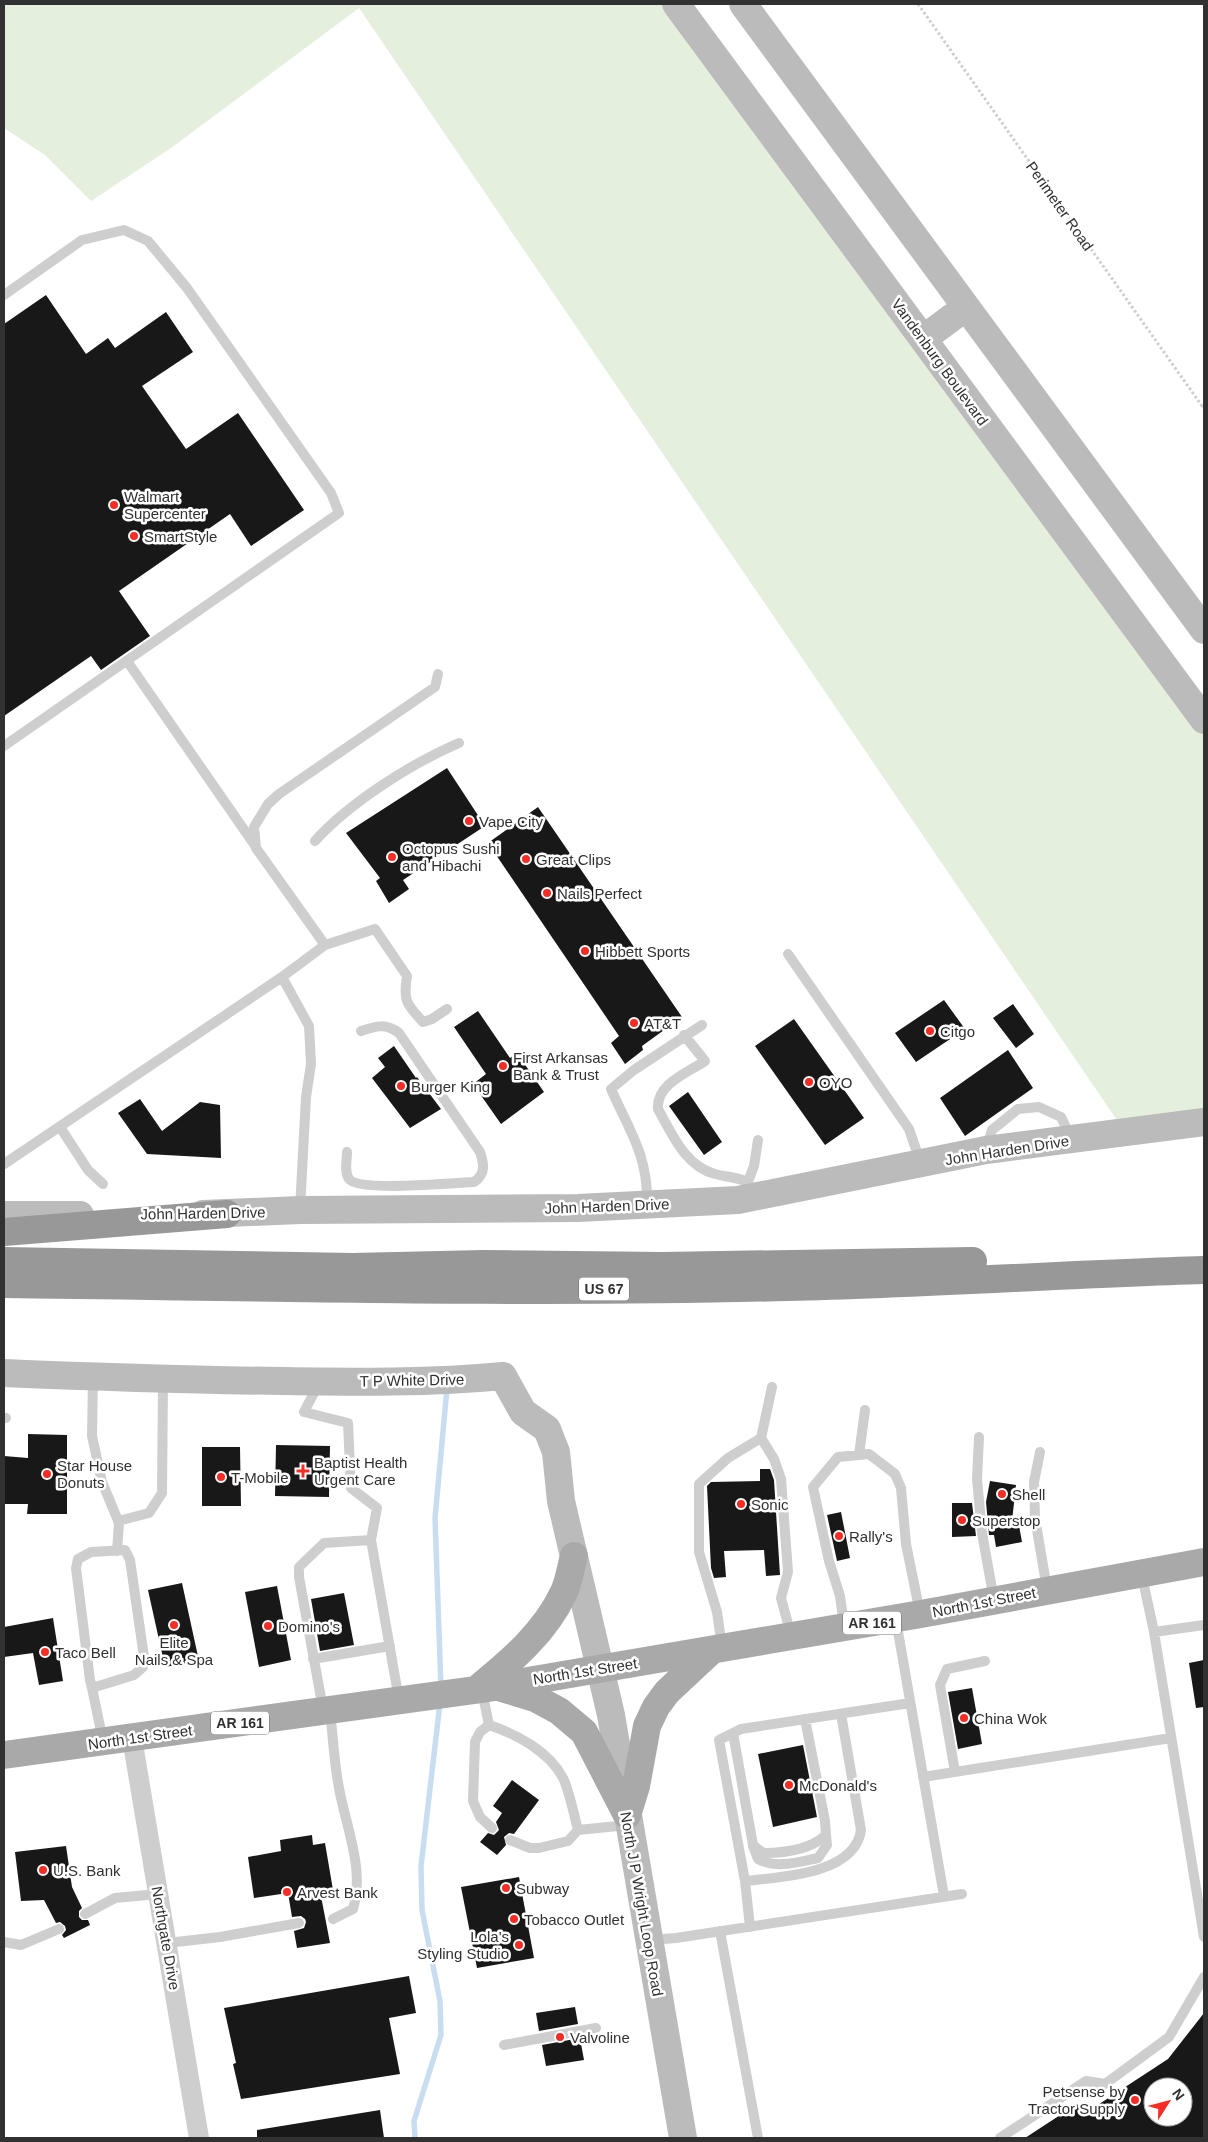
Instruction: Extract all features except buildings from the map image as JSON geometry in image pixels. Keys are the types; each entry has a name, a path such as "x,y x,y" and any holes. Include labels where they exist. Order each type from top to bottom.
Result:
{"highway":[{"path":"4,1232 227,1214"},
{"name":"US 67","path":"4,1261 353,1267 483,1264 662,1266 1204,1258"},
{"name":"US 67","path":"4,1284 539,1289 780,1288 1204,1270"}],"main road":[{"name":"Vandenburg Boulevard","path":"676,4 1204,720"},
{"path":"743,4 1204,630"},
{"path":"923,339 966,307"},
{"name":"John Harden Drive","path":"4,1215 227,1214 300,1210 647,1205 747,1193 921,1165 986,1150 1204,1122"},
{"name":"T P White Drive","path":"4,1373 93,1377 320,1381 448,1381 503,1376 523,1412 547,1429 556,1452 561,1501 601,1669"},
{"path":"485,1688 524,1649 545,1624 564,1592 574,1556"},
{"name":"AR 161","path":"1152,1572 1204,1562"},
{"name":"North 1st Street","path":"4,1755 485,1688 908,1617 1152,1572"},
{"path":"628,1820 647,1726 656,1707 667,1692 717,1649"},
{"name":"North J P Wright Loop Road","path":"601,1669 683,2138"},
{"path":"485,1688 535,1698 559,1711 584,1732 628,1820"}],"street":[{"name":"Northgate Drive","path":"132,1738 200,2138"}],"lane":[{"path":"4,295 82,240 124,230 148,241 198,304 331,493 339,513 4,746"},
{"path":"127,660 326,946"},
{"path":"256,848 254,827 268,804 319,766 435,687 438,674"},
{"path":"315,841 332,822 427,757 459,743"},
{"path":"4,1164 326,946 375,929 407,976 404,993 410,1008 423,1022 432,1019 447,1009"},
{"path":"788,954 908,1129 921,1165"},
{"path":"282,977 309,1026 311,1064 306,1097 300,1210"},
{"path":"647,1205 648,1180 637,1140 611,1089 634,1070 702,1024"},
{"path":"347,1152 346,1171 350,1180 358,1184 380,1186 474,1182 483,1173 484,1165 480,1152 399,1034 393,1028 385,1026 361,1031"},
{"path":"684,1035 705,1061 662,1090 657,1099 658,1109 691,1161 700,1168 715,1174 735,1177 747,1193"},
{"path":"986,1150 992,1130 1018,1109 1039,1107 1061,1116 1071,1139"},
{"path":"60,1127 88,1170 103,1184"},
{"path":"747,1193 758,1140"},
{"path":"93,1377 92,1436 102,1482 118,1521 117,1551"},
{"path":"118,1521 149,1512 162,1493 163,1378"},
{"path":"320,1381 304,1412 348,1423 351,1488 378,1508 371,1540 399,1701"},
{"path":"772,1387 761,1438 774,1459 781,1479 788,1572 781,1598 791,1636"},
{"path":"860,1455 865,1410"},
{"path":"979,1437 977,1479 982,1533 994,1601"},
{"path":"717,1649 718,1612 699,1552 699,1484 728,1458 761,1438"},
{"path":"1040,1452 1034,1482 1035,1518 1048,1590"},
{"path":"844,1627 840,1596 829,1561 813,1487 838,1457 869,1454 895,1474 901,1488 906,1544 910,1703 944,1896"},
{"path":"333,1918 353,1909 358,1894 357,1872 338,1786 326,1711 313,1658 299,1577 299,1567 324,1543 371,1540"},
{"path":"92,1688 134,1675 143,1667 144,1657 130,1560 125,1550 91,1552 78,1559 76,1568 92,1688 103,1742"},
{"path":"1152,1572 1154,1632 1204,1937"},
{"path":"1154,1632 1204,1625"},
{"path":"313,1658 390,1646"},
{"path":"955,1772 940,1685 948,1669 985,1661"},
{"path":"485,1688 489,1724"},
{"path":"750,1927 745,1882 719,1740 741,1729 910,1703"},
{"path":"745,1882 816,1871 853,1849 859,1840 860,1830 841,1714"},
{"path":"734,1733 753,1845 763,1853 772,1853 817,1844 826,1836 825,1821 805,1719"},
{"path":"489,1724 480,1732 475,1742 473,1801 480,1817 492,1828"},
{"path":"489,1724 523,1740 555,1765 564,1779 578,1830"},
{"path":"923,1776 1171,1738"},
{"path":"510,1840 530,1848 539,1848 568,1842 578,1830 628,1820"},
{"path":"85,1914 115,1898 158,1894"},
{"path":"648,1940 750,1927 962,1894"},
{"path":"167,1943 220,1937 299,1923"},
{"path":"4,1942 20,1945 59,1929"},
{"path":"720,1931 758,2138"},
{"path":"1000,2138 1086,2081 1105,2084 1169,2038 1204,1978"},
{"path":"504,2045 596,2028"}],"path":[{"name":"Perimeter Road","path":"918,4 1202,406 1204,404"}],"green space":[{"path":"4,4 676,4 1204,720 1204,1122 1125,1132 359,8 171,148 91,201 45,155 4,128"}],"waterway":[{"path":"441,1688 435,1518 447,1388"},
{"path":"415,2138 414,2121 441,2035 440,2001 422,1910 421,1866 440,1703"}],"place":[{"name":"Walmart Supercenter","path":"114,505"},
{"name":"SmartStyle","path":"134,536"},
{"name":"Vape City","path":"469,821"},
{"name":"Octopus Sushi and Hibachi","path":"392,857"},
{"name":"Great Clips","path":"526,859"},
{"name":"Nails Perfect","path":"547,893"},
{"name":"Hibbett Sports","path":"585,951"},
{"name":"AT&T","path":"634,1023"},
{"name":"Citgo","path":"930,1031"},
{"name":"First Arkansas Bank & Trust","path":"503,1066"},
{"name":"OYO","path":"809,1082"},
{"name":"Burger King","path":"401,1086"},
{"name":"Baptist Health Urgent Care","path":"303,1471"},
{"name":"Star House Donuts","path":"47,1474"},
{"name":"T-Mobile","path":"221,1477"},
{"name":"Shell","path":"1002,1494"},
{"name":"Sonic","path":"741,1504"},
{"name":"Superstop","path":"962,1520"},
{"name":"Rally's","path":"839,1536"},
{"name":"Elite Nails & Spa","path":"174,1625"},
{"name":"Domino's","path":"268,1626"},
{"name":"Taco Bell","path":"45,1652"},
{"name":"China Wok","path":"964,1718"},
{"name":"McDonald's","path":"789,1785"},
{"name":"U.S. Bank","path":"43,1870"},
{"name":"Subway","path":"506,1888"},
{"name":"Arvest Bank","path":"287,1892"},
{"name":"Tobacco Outlet","path":"514,1919"},
{"name":"Lola's Styling Studio","path":"519,1945"},
{"name":"Valvoline","path":"560,2037"},
{"name":"Petsense by Tractor Supply","path":"1135,2100"}]}
